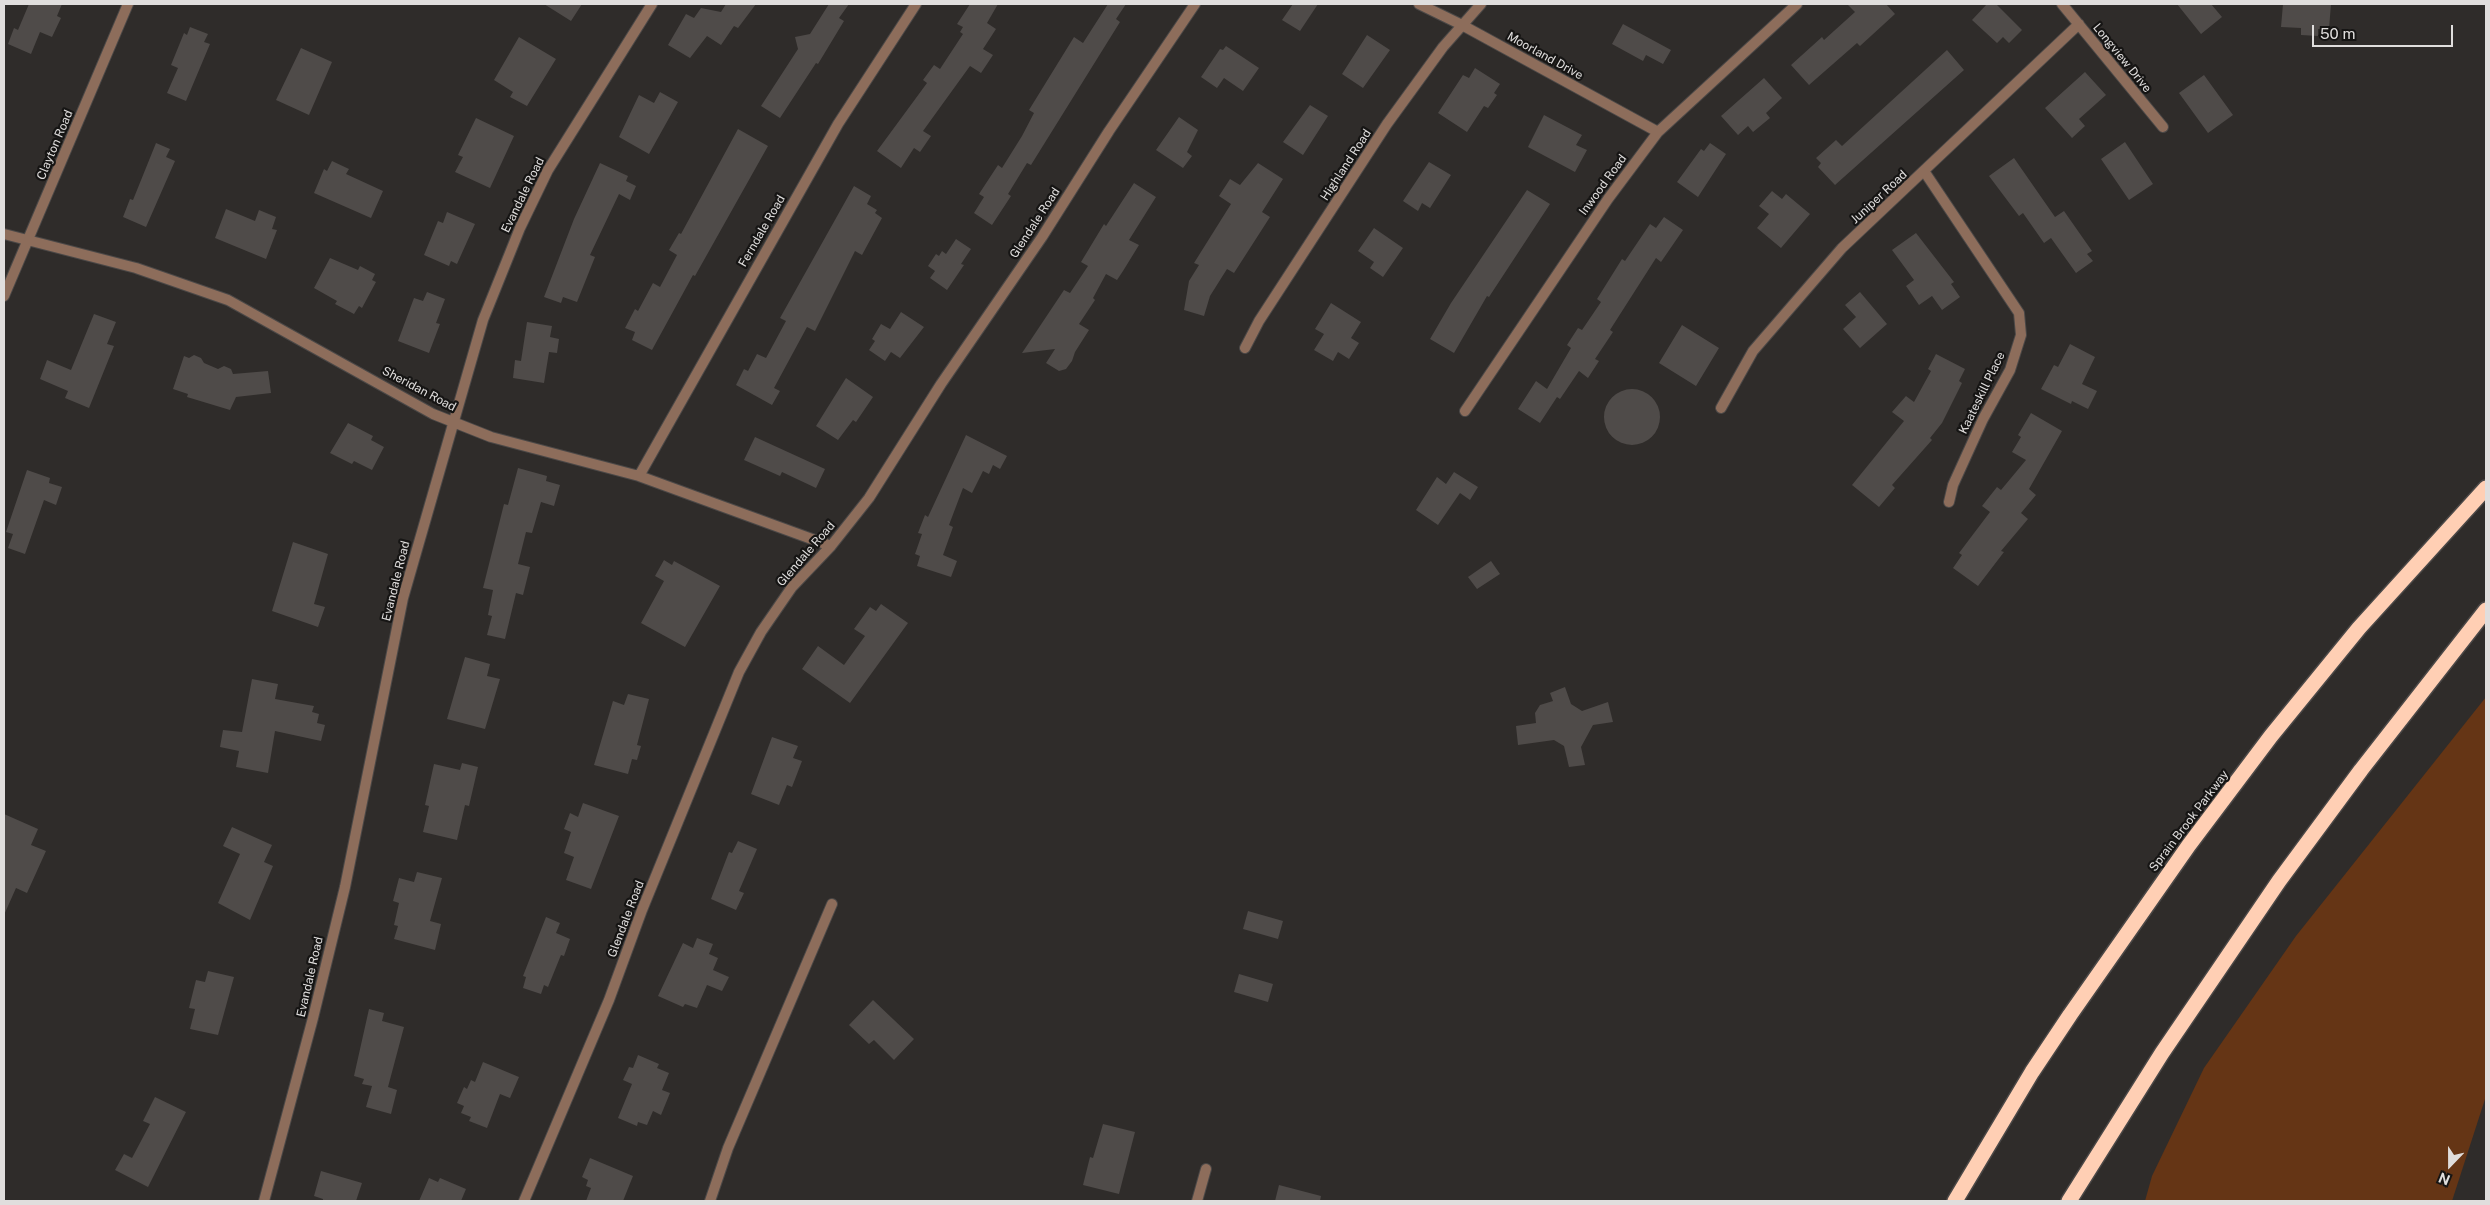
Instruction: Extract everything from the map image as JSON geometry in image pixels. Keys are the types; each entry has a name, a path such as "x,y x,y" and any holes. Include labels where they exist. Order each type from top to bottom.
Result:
{"highway":[{"name":"Sprain Brook Parkway","path":"1955,1201 2064,1023 2200,829 2359,628 2486,488"},
{"path":"2069,1201 2162,1053 2273,889 2361,770 2486,610"}],"street":[{"name":"Clayton Road","path":"4,296 128,4"},
{"name":"Evandale Road","path":"264,1201 313,1018 344,887 404,598 482,320 520,228 548,170 652,4"},
{"name":"Ferndale Road","path":"639,476 838,124 916,4"},
{"name":"Glendale Road","path":"524,1201 609,1000 646,901 739,672 761,632 792,587 832,546 869,498 941,384 1042,237 1108,131 1195,4"},
{"name":"Moorland Drive","path":"1419,4 1462,25 1658,132"},
{"name":"Highland Road","path":"1245,348 1259,321 1387,124 1443,47 1480,4"},
{"name":"Inwood Road","path":"1465,411 1608,199 1658,132 1797,4"},
{"name":"Longview Drive","path":"2062,4 2163,127"},
{"name":"Juniper Road","path":"1721,408 1753,351 1842,248 2079,24"},
{"name":"Kaateskill Place","path":"1924,171 2019,314 2021,335 2010,370 1982,419 1953,485 1949,502"},
{"name":"Sheridan Road","path":"4,234 136,268 228,300 379,382 433,414 490,438 639,476 832,546"},
{"path":"710,1201 728,1148 832,904"},
{"path":"1197,1201 1206,1169"}],"shaded area":[{"path":"2486,697 2486,1096 2452,1201 2145,1201 2152,1176 2204,1068 2296,936"}],"building":[{"path":"29,4 62,4 57,16 61,18 52,37 40,32 31,54 8,44 14,28 18,30"},
{"path":"544,4 582,4 571,21"},
{"path":"726,4 756,4 738,28 734,26 721,45 707,36 690,58 668,45 686,14 694,18 701,8 721,12"},
{"path":"829,4 849,4 839,18 844,21 818,64 816,63 780,118 761,106 798,49 795,37 810,34"},
{"path":"970,4 998,4 987,23 996,29 983,49 993,55 981,73 970,66 923,131 931,136 920,152 914,148 901,168 877,151 927,83 923,80 934,65 940,69 963,34 960,32 963,27 957,24"},
{"path":"1108,4 1126,4 1116,19 1120,22 1031,165 1027,163 1008,194 1011,196 992,225 974,213 984,197 979,194 998,165 1002,168 1022,136 1034,113 1029,110 1074,37 1083,43"},
{"path":"1293,4 1318,4 1300,31 1282,20"},
{"path":"1847,4 1886,4 1895,14 1860,46 1857,43 1809,85 1791,65 1822,37 1824,40 1855,12"},
{"path":"1987,4 1996,4 2022,30 2009,43 2003,37 1997,43 1972,20"},
{"path":"2177,4 2211,4 2222,17 2201,34"},
{"path":"2283,4 2331,4 2329,29 2318,29 2318,36 2301,35 2301,28 2281,27"},
{"path":"1623,24 1671,50 1663,64 1646,55 1643,61 1612,44"},
{"path":"190,27 208,34 204,42 210,44 186,101 167,93 178,68 171,65 184,33 187,35"},
{"path":"1367,35 1390,50 1363,88 1342,74"},
{"path":"519,37 556,59 527,106 510,97 513,92 494,80"},
{"path":"1226,46 1259,68 1243,91 1224,78 1217,88 1201,77 1220,49 1223,50"},
{"path":"301,48 332,62 309,115 276,100"},
{"path":"1947,50 1964,70 1835,185 1818,167 1821,163 1816,158 1836,140 1842,146"},
{"path":"1475,68 1500,84 1494,93 1497,95 1488,108 1484,106 1467,132 1438,113 1463,75 1469,78"},
{"path":"2085,72 2106,95 2079,119 2085,126 2072,138 2045,108"},
{"path":"2204,75 2233,115 2208,133 2179,93"},
{"path":"1764,78 1782,98 1766,113 1770,118 1753,132 1748,126 1738,135 1721,116"},
{"path":"660,92 678,102 649,154 619,137 639,95 654,103"},
{"path":"1310,105 1328,116 1303,155 1283,142"},
{"path":"1544,115 1582,135 1576,145 1587,150 1575,172 1528,147"},
{"path":"1179,117 1198,130 1187,152 1192,156 1183,168 1156,150"},
{"path":"476,118 514,136 490,188 455,172 463,157 458,155"},
{"path":"738,129 768,146 652,350 632,340 635,332 625,328 635,309 638,311 653,283 660,287 677,255 669,250 679,233 681,234"},
{"path":"2125,142 2153,184 2129,200 2101,159"},
{"path":"156,143 170,149 166,157 175,161 146,227 123,217 130,199 133,200"},
{"path":"1710,143 1726,154 1698,197 1677,182 1701,149 1704,151"},
{"path":"2014,158 2055,217 2064,211 2092,251 2087,254 2093,261 2076,273 2051,238 2044,243 2023,213 2019,216 1989,176"},
{"path":"332,161 349,169 346,174 383,191 371,218 314,193 324,169 327,171"},
{"path":"1429,162 1451,175 1430,208 1422,203 1418,211 1403,201"},
{"path":"600,163 628,176 626,181 636,186 630,200 619,194 590,255 595,257 577,302 563,297 561,303 544,297 574,219"},
{"path":"1258,163 1283,179 1262,212 1270,217 1234,273 1227,269 1210,296 1204,316 1184,310 1189,281 1199,265 1194,263 1231,204 1219,196 1230,179 1240,185"},
{"path":"1134,183 1156,197 1129,240 1139,245 1117,280 1106,274 1093,298 1095,300 1079,324 1089,330 1075,352 1072,361 1066,369 1059,371 1046,363 1055,349 1022,353 1064,290 1070,293 1088,266 1081,262 1104,224 1106,226"},
{"path":"854,186 871,196 867,204 877,210 875,213 882,218 862,255 855,251 815,331 807,327 774,388 780,391 772,405 736,385 744,369 748,371 757,354 766,358 786,321 780,318"},
{"path":"1527,190 1550,204 1489,297 1487,296 1454,353 1430,339 1451,303"},
{"path":"1772,191 1782,199 1786,194 1810,214 1781,248 1757,228 1769,214 1759,206"},
{"path":"226,209 255,221 259,210 276,217 272,229 277,230 266,259 215,238"},
{"path":"447,212 475,224 457,264 451,261 449,266 424,255 438,221 443,223"},
{"path":"1664,217 1683,230 1661,262 1656,258 1610,330 1613,332 1595,359 1599,361 1588,378 1579,371 1560,399 1557,397 1540,423 1518,409 1536,381 1547,389 1571,348 1567,345 1578,328 1582,330 1601,302 1597,299 1622,259 1625,261 1650,224 1656,228"},
{"path":"1374,228 1403,248 1383,277 1370,268 1374,262 1358,251"},
{"path":"1916,233 1954,282 1951,284 1960,297 1942,310 1932,296 1919,305 1906,286 1914,280 1892,250"},
{"path":"956,239 971,249 961,264 964,265 947,290 930,278 935,271 928,266 936,254 939,256 942,251 946,254"},
{"path":"330,258 358,270 360,266 375,274 372,280 376,282 362,308 359,306 354,314 335,304 337,301 314,288"},
{"path":"427,292 445,299 436,323 440,324 429,353 398,341 414,298 423,301"},
{"path":"1860,292 1887,324 1860,348 1843,329 1856,317 1845,305"},
{"path":"1331,303 1361,322 1351,338 1359,343 1349,359 1338,352 1333,361 1314,350 1324,334 1315,329"},
{"path":"901,312 924,327 900,358 891,352 885,361 869,350 875,341 872,339 881,324 890,329"},
{"path":"94,314 116,322 107,344 114,346 89,408 65,398 68,391 40,379 47,360 71,370"},
{"path":"527,322 552,326 550,337 559,339 557,353 549,352 544,383 513,378 515,360 521,361"},
{"path":"1682,325 1719,348 1696,386 1659,363"},
{"path":"2070,344 2095,357 2082,384 2097,391 2088,409 2072,401 2071,404 2041,389 2054,365 2058,367"},
{"path":"1936,354 1965,369 1959,381 1962,383 1942,423 1930,438 1932,440 1892,485 1895,488 1879,507 1852,485 1904,421 1892,412 1906,396 1914,402 1931,371 1928,369"},
{"path":"194,355 201,358 204,363 218,369 224,366 231,369 233,374 268,371 271,393 236,397 230,410 187,397 188,394 173,389 184,356 189,358"},
{"path":"846,378 873,397 856,422 853,420 838,440 816,426"},
{"path":"1627,389 1637,389 1652,397 1658,406 1660,417 1658,428 1652,437 1637,445 1627,445 1616,440 1609,433 1604,422 1604,412 1609,401 1616,394"},
{"path":"2031,413 2062,431 2029,489 2036,495 2021,513 2028,519 2001,551 2004,552 1978,586 1953,568 1962,555 1959,553 1990,512 1982,506 1997,487 2001,490 2026,460 2012,452 2021,437 2018,435"},
{"path":"348,423 373,436 371,440 384,447 372,470 354,461 352,464 330,453"},
{"path":"966,435 1007,456 1000,469 993,465 989,474 983,471 972,493 963,488 949,525 953,527 943,555 957,561 951,577 917,566 920,556 915,554 922,534 918,533 925,515 928,517"},
{"path":"755,437 825,469 816,488 782,472 780,476 744,460"},
{"path":"518,468 547,476 546,481 560,485 554,506 541,502 532,533 526,532 518,564 530,567 523,595 516,593 505,639 487,635 492,616 488,615 493,590 483,588 504,504 508,505"},
{"path":"27,470 50,478 49,483 62,487 56,505 44,500 25,554 8,548 13,534 6,532"},
{"path":"1454,472 1478,487 1470,500 1460,493 1438,525 1416,510 1437,477 1446,484"},
{"path":"293,542 328,554 314,604 325,607 318,627 272,611"},
{"path":"664,560 672,565 674,561 720,586 685,647 641,623 664,581 655,576"},
{"path":"1491,561 1500,574 1477,589 1468,577"},
{"path":"881,604 908,623 850,703 802,669 818,646 844,665 865,636 854,629 870,607 876,611"},
{"path":"465,657 490,664 487,676 500,679 485,729 447,719"},
{"path":"252,679 278,684 275,699 314,706 312,712 319,714 317,723 325,725 321,741 275,731 268,773 236,767 239,751 220,747 223,730 242,732"},
{"path":"1565,687 1571,704 1582,711 1608,702 1613,722 1593,725 1581,747 1585,765 1569,767 1564,746 1554,740 1518,745 1516,726 1536,723 1535,713 1540,705 1553,701 1550,693"},
{"path":"628,694 649,699 637,745 641,746 637,760 632,759 628,774 594,765 613,701 624,705"},
{"path":"772,737 798,746 793,758 802,761 792,787 787,785 779,805 751,794"},
{"path":"462,763 478,767 469,806 465,805 457,840 423,832 429,806 425,805 434,764 460,770"},
{"path":"583,803 619,816 591,889 566,880 574,857 564,853 571,832 564,829 570,813 578,817"},
{"path":"4,814 38,829 31,845 46,851 27,893 16,888 4,915"},
{"path":"232,827 272,845 264,862 273,866 250,920 218,903 240,854 223,846"},
{"path":"738,841 757,849 739,891 744,893 736,910 711,899 729,852 732,853"},
{"path":"417,872 442,878 430,921 441,924 435,950 394,939 398,926 394,925 399,903 393,901 399,878 414,882"},
{"path":"1248,911 1283,921 1278,939 1243,929"},
{"path":"546,917 560,923 556,933 570,939 564,956 561,955 548,987 544,985 541,994 523,988 526,977 523,976"},
{"path":"697,938 713,944 709,954 718,958 713,970 729,977 722,991 707,985 697,1008 685,1004 683,1007 658,996 683,943 693,948"},
{"path":"208,971 234,977 218,1035 190,1029 195,1009 189,1008 196,980 205,982"},
{"path":"1239,974 1273,984 1268,1002 1234,992"},
{"path":"873,1000 914,1039 894,1060 874,1040 869,1044 849,1025"},
{"path":"369,1009 384,1013 382,1021 404,1027 388,1087 397,1090 391,1114 366,1107 372,1086 362,1084 364,1079 354,1076"},
{"path":"638,1055 659,1064 657,1068 669,1073 662,1090 670,1093 661,1115 653,1111 647,1125 638,1122 637,1126 618,1118 632,1084 623,1080 629,1067 633,1068"},
{"path":"483,1062 519,1077 510,1098 500,1094 487,1128 469,1121 471,1117 461,1113 464,1106 457,1103 464,1087 467,1089 471,1080 475,1082"},
{"path":"155,1097 186,1112 148,1187 115,1170 124,1154 132,1158 150,1124 143,1121"},
{"path":"1103,1124 1135,1132 1119,1194 1083,1185 1090,1157 1093,1158"},
{"path":"590,1158 633,1176 623,1201 586,1201 591,1188 586,1186 588,1180 582,1177"},
{"path":"321,1171 362,1183 356,1201 323,1201 323,1199 314,1196"},
{"path":"429,1178 438,1182 440,1178 466,1189 461,1201 419,1201"},
{"path":"1279,1185 1321,1196 1320,1201 1275,1201"}]}
